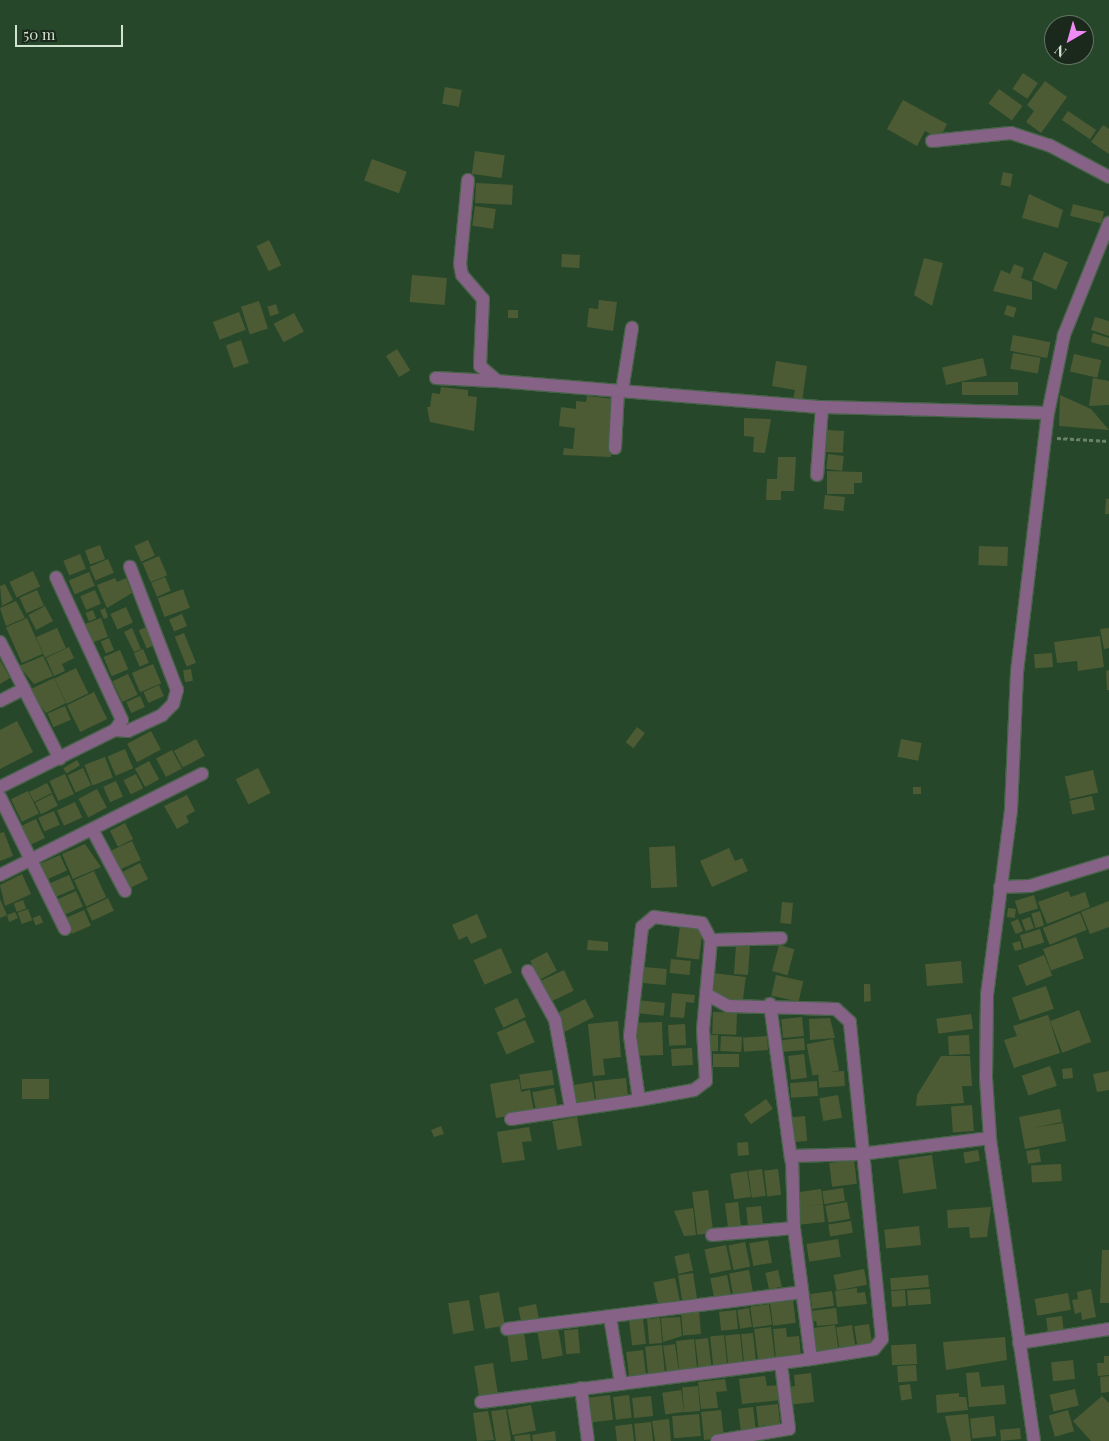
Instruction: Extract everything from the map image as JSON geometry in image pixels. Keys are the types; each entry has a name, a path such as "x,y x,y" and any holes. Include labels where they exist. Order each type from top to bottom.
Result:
{"street":[{"path":"932,141 1011,133 1049,145 1109,178"},
{"path":"468,180 460,264 462,275 483,299 480,366 497,381"},
{"path":"1034,1441 990,1138 985,1039 1000,887 1011,810 1017,672 1048,413 1064,335 1109,223"},
{"path":"615,448 620,391 632,328"},
{"path":"436,378 497,381 822,407 1048,413"},
{"path":"816,475 822,407"},
{"path":"115,730 128,731 162,715 173,704 177,690 130,567"},
{"path":"0,786 60,759 115,730 122,720 118,707 56,577"},
{"path":"0,642 60,759"},
{"path":"0,701 24,689"},
{"path":"0,876 93,831 202,774"},
{"path":"0,797 65,929"},
{"path":"93,831 124,891"},
{"path":"1000,887 1030,886 1109,862"},
{"path":"510,1119 571,1108 639,1100 694,1090 706,1081 706,994 710,940 702,923 654,917 642,928 630,1036 639,1100"},
{"path":"710,940 781,938"},
{"path":"528,971 554,1020 571,1108"},
{"path":"481,1402 781,1364 874,1349 882,1339 861,1154 850,1022 845,1014 770,1004 728,1006 706,994"},
{"path":"770,1004 796,1195 794,1228 811,1359"},
{"path":"791,1160 797,1153 861,1154 990,1138"},
{"path":"712,1235 794,1228"},
{"path":"507,1329 802,1292"},
{"path":"610,1317 621,1384"},
{"path":"1019,1343 1109,1329"},
{"path":"724,1441 790,1435 781,1364"},
{"path":"580,1388 588,1441"}],"path":[{"path":"1045,438 1109,441"}],"building":[{"path":"1023,73 1038,83 1027,99 1012,89"},
{"path":"1045,81 1067,97 1041,133 1026,122 1034,111 1027,105"},
{"path":"445,87 462,90 459,107 442,104"},
{"path":"999,89 1022,106 1012,121 988,104"},
{"path":"903,100 947,124 943,132 936,137 925,131 917,146 887,129"},
{"path":"1068,111 1096,130 1090,139 1062,120"},
{"path":"1103,125 1109,129 1109,154 1091,142"},
{"path":"475,151 505,155 502,178 472,174"},
{"path":"372,159 407,172 399,193 364,181"},
{"path":"1003,172 1013,174 1010,187 1001,185"},
{"path":"476,183 513,185 512,205 475,203"},
{"path":"1029,194 1063,210 1058,228 1022,218"},
{"path":"1073,204 1104,212 1101,223 1070,216"},
{"path":"475,206 496,209 493,229 472,226"},
{"path":"269,240 281,265 269,271 256,246"},
{"path":"1044,252 1068,262 1056,290 1032,280"},
{"path":"562,254 580,255 579,268 561,267"},
{"path":"924,258 943,263 932,306 914,295"},
{"path":"1014,264 1024,268 1021,278 1032,282 1032,300 993,291 1001,270 1010,274"},
{"path":"412,275 447,278 445,305 410,302"},
{"path":"599,300 617,302 613,331 587,327 589,308 598,309"},
{"path":"259,301 268,329 250,334 241,307"},
{"path":"276,304 279,314 270,316 267,307"},
{"path":"1007,305 1017,308 1014,317 1004,315"},
{"path":"508,310 518,310 518,318 508,318"},
{"path":"239,312 246,330 220,340 213,322"},
{"path":"294,313 304,332 284,342 274,324"},
{"path":"1095,317 1109,321 1109,336 1091,330"},
{"path":"1093,333 1109,338 1109,347 1091,342"},
{"path":"1013,335 1050,342 1047,358 1010,351"},
{"path":"241,340 249,363 234,368 226,345"},
{"path":"397,349 410,370 399,377 386,356"},
{"path":"1013,353 1041,358 1038,374 1010,369"},
{"path":"1074,354 1101,360 1097,378 1070,372"},
{"path":"983,358 987,376 946,385 942,367"},
{"path":"776,361 807,366 802,402 793,400 795,390 772,386"},
{"path":"1093,378 1109,381 1109,405 1089,406"},
{"path":"962,382 1018,382 1018,395 962,395"},
{"path":"441,387 468,390 468,396 477,397 474,431 430,422 427,407 430,407 432,393 440,394"},
{"path":"1060,395 1091,409 1109,430 1059,426"},
{"path":"587,396 614,399 611,457 563,455 564,448 573,449 575,428 559,426 561,407 576,409 576,401 586,402"},
{"path":"744,418 771,419 765,453 753,452 754,437 744,436"},
{"path":"827,430 844,431 843,453 826,452"},
{"path":"828,454 844,456 842,471 826,469"},
{"path":"778,457 796,457 794,491 781,491 781,500 766,500 767,479 777,479"},
{"path":"827,471 862,472 862,483 854,483 854,494 827,494"},
{"path":"825,495 845,497 843,511 824,509"},
{"path":"1106,499 1109,499 1109,514 1105,514"},
{"path":"148,540 155,556 141,562 134,546"},
{"path":"100,545 105,559 90,565 85,550"},
{"path":"979,546 1008,547 1007,566 978,565"},
{"path":"80,554 86,569 69,576 63,561"},
{"path":"159,556 167,575 151,582 142,563"},
{"path":"108,559 114,573 95,581 90,567"},
{"path":"33,571 40,586 17,597 9,582"},
{"path":"89,572 95,586 75,594 69,581"},
{"path":"165,577 171,591 157,597 151,583"},
{"path":"115,578 117,582 126,578 132,593 107,608 97,585"},
{"path":"5,584 13,600 2,606 0,586"},
{"path":"183,589 190,608 164,617 158,598"},
{"path":"37,590 44,606 27,613 20,598"},
{"path":"95,590 101,604 86,610 80,596"},
{"path":"16,601 25,618 6,626 0,608"},
{"path":"45,606 53,621 36,630 28,615"},
{"path":"126,607 133,623 117,629 110,614"},
{"path":"105,608 108,617 104,619 100,610"},
{"path":"93,610 96,618 89,621 86,613"},
{"path":"182,614 187,626 174,631 169,619"},
{"path":"27,618 43,654 22,663 6,627"},
{"path":"101,618 108,637 91,643 84,624"},
{"path":"146,627 154,645 147,649 139,630"},
{"path":"57,628 66,648 45,657 36,637"},
{"path":"132,628 141,649 134,652 124,632"},
{"path":"1109,628 1109,648 1104,649 1100,629"},
{"path":"184,633 196,663 187,666 175,637"},
{"path":"1100,636 1104,667 1078,671 1077,661 1057,663 1054,642"},
{"path":"109,638 114,650 106,653 101,642"},
{"path":"69,647 74,658 62,664 65,671 54,676 46,658"},
{"path":"143,649 149,663 140,667 134,653"},
{"path":"120,650 128,669 112,676 103,657"},
{"path":"1052,653 1053,667 1035,668 1034,654"},
{"path":"43,656 53,676 34,684 19,666"},
{"path":"0,660 10,678 0,684"},
{"path":"153,664 161,683 140,692 132,673"},
{"path":"76,668 88,693 67,704 54,679"},
{"path":"191,669 193,681 185,682 183,670"},
{"path":"1109,670 1109,690 1107,690 1106,671"},
{"path":"128,674 138,695 122,702 113,681"},
{"path":"54,678 66,703 46,713 29,690"},
{"path":"159,685 164,696 148,703 143,692"},
{"path":"94,692 107,719 80,732 67,705"},
{"path":"140,696 145,707 131,713 126,702"},
{"path":"65,706 71,720 53,727 48,713"},
{"path":"17,721 33,752 0,769 0,730"},
{"path":"637,727 645,733 634,748 626,742"},
{"path":"151,731 161,750 137,762 127,744"},
{"path":"196,739 205,756 183,768 174,751"},
{"path":"901,739 922,743 918,761 898,757"},
{"path":"125,749 133,768 116,776 108,756"},
{"path":"172,750 182,769 166,777 156,758"},
{"path":"105,757 113,778 92,785 84,765"},
{"path":"77,760 80,765 66,773 63,768"},
{"path":"149,761 159,779 145,787 135,769"},
{"path":"83,768 91,785 76,792 68,775"},
{"path":"258,768 271,793 248,804 236,779"},
{"path":"1093,770 1098,792 1070,799 1065,777"},
{"path":"65,774 74,794 58,801 49,781"},
{"path":"136,774 143,788 131,795 124,780"},
{"path":"116,781 123,797 110,802 103,787"},
{"path":"47,783 52,793 34,802 29,792"},
{"path":"913,787 921,787 921,794 913,794"},
{"path":"97,789 107,808 88,817 78,799"},
{"path":"28,791 39,813 22,822 11,799"},
{"path":"52,794 58,806 41,814 35,803"},
{"path":"187,795 195,811 186,816 189,822 177,829 164,806"},
{"path":"1092,796 1095,810 1072,814 1070,801"},
{"path":"75,802 82,817 64,826 57,810"},
{"path":"54,811 60,825 44,831 38,818"},
{"path":"36,819 45,838 29,845 21,826"},
{"path":"125,823 133,839 118,847 110,831"},
{"path":"4,832 13,856 0,861 0,833"},
{"path":"132,841 141,860 118,871 109,852"},
{"path":"85,844 101,867 73,879 62,854"},
{"path":"675,846 677,887 651,888 649,847"},
{"path":"729,848 735,861 742,858 748,871 712,887 700,861"},
{"path":"60,855 67,871 46,880 39,864"},
{"path":"140,863 148,879 129,889 121,873"},
{"path":"94,871 106,897 86,907 74,880"},
{"path":"22,874 31,894 5,906 0,885"},
{"path":"69,875 75,889 53,898 47,884"},
{"path":"76,891 83,907 63,915 56,900"},
{"path":"1068,891 1071,897 1085,892 1090,907 1047,924 1038,902"},
{"path":"1034,895 1038,908 1019,914 1015,901"},
{"path":"108,898 114,911 92,921 86,908"},
{"path":"0,899 7,915 0,918"},
{"path":"23,900 26,908 17,912 14,904"},
{"path":"1109,901 1109,927 1090,934 1081,912"},
{"path":"782,902 793,903 791,924 780,923"},
{"path":"1008,908 1016,909 1015,918 1007,917"},
{"path":"28,909 32,920 22,924 18,913"},
{"path":"84,910 91,926 72,934 65,919"},
{"path":"1040,911 1044,925 1035,928 1031,913"},
{"path":"15,912 18,918 9,922 7,915"},
{"path":"1080,913 1087,930 1050,945 1043,928"},
{"path":"477,914 487,937 471,944 467,936 459,940 452,925"},
{"path":"40,915 43,922 36,925 33,918"},
{"path":"1030,917 1034,928 1026,931 1022,920"},
{"path":"1018,919 1023,931 1016,934 1011,922"},
{"path":"680,926 703,929 699,960 676,957"},
{"path":"1040,929 1044,942 1024,949 1020,935"},
{"path":"1076,937 1084,959 1051,971 1043,949"},
{"path":"588,940 608,942 608,951 587,950"},
{"path":"1020,941 1022,949 1015,951 1012,943"},
{"path":"736,945 750,946 748,975 734,974"},
{"path":"779,945 794,949 787,975 772,971"},
{"path":"501,948 512,973 485,985 474,960"},
{"path":"547,952 557,971 540,979 530,961"},
{"path":"1044,955 1052,975 1026,986 1018,965"},
{"path":"671,959 691,961 689,975 670,973"},
{"path":"961,961 963,983 927,986 925,964"},
{"path":"644,967 667,969 666,985 643,983"},
{"path":"564,970 574,991 551,1001 541,981"},
{"path":"713,973 746,977 743,1001 710,997"},
{"path":"776,975 803,981 799,1002 771,995"},
{"path":"864,984 870,984 871,1001 864,1002"},
{"path":"1046,986 1054,1009 1020,1020 1012,998"},
{"path":"672,993 695,995 694,1003 686,1002 684,1018 670,1017"},
{"path":"517,998 526,1017 503,1028 494,1009"},
{"path":"585,999 594,1017 564,1032 555,1014"},
{"path":"637,1000 665,1003 663,1016 636,1013"},
{"path":"1079,1010 1091,1042 1062,1053 1050,1021"},
{"path":"713,1012 737,1013 736,1035 712,1034"},
{"path":"971,1014 973,1029 938,1034 936,1019"},
{"path":"1048,1015 1060,1053 1014,1068 1004,1040 1017,1036 1013,1026"},
{"path":"802,1017 804,1036 783,1038 781,1019"},
{"path":"830,1018 835,1038 810,1040 809,1019"},
{"path":"525,1020 535,1042 506,1055 497,1033"},
{"path":"618,1021 621,1057 603,1059 605,1075 593,1076 588,1024"},
{"path":"662,1022 663,1055 638,1056 637,1023"},
{"path":"685,1024 686,1045 669,1046 668,1025"},
{"path":"706,1035 718,1035 718,1051 706,1051"},
{"path":"969,1035 970,1054 949,1055 948,1036"},
{"path":"721,1036 742,1037 741,1052 720,1051"},
{"path":"767,1036 768,1050 744,1052 743,1038"},
{"path":"804,1038 805,1050 783,1052 782,1040"},
{"path":"833,1039 839,1070 813,1076 806,1044"},
{"path":"692,1048 693,1065 672,1066 671,1049"},
{"path":"713,1054 739,1054 739,1067 713,1067"},
{"path":"804,1054 807,1078 791,1080 788,1056"},
{"path":"941,1056 970,1056 972,1086 962,1086 964,1103 916,1106 917,1095"},
{"path":"1050,1066 1057,1086 1028,1096 1022,1076"},
{"path":"1072,1068 1073,1078 1063,1079 1062,1069"},
{"path":"552,1070 554,1085 521,1089 519,1075"},
{"path":"844,1071 845,1086 819,1088 818,1073"},
{"path":"1109,1071 1109,1090 1097,1092 1093,1074"},
{"path":"626,1078 628,1098 596,1101 594,1081"},
{"path":"22,1079 49,1079 49,1099 22,1099"},
{"path":"519,1079 521,1092 530,1090 534,1112 496,1118 490,1084"},
{"path":"817,1081 818,1096 791,1098 790,1083"},
{"path":"592,1082 595,1102 573,1105 570,1085"},
{"path":"554,1088 558,1108 536,1112 532,1092"},
{"path":"838,1095 842,1118 823,1121 819,1098"},
{"path":"766,1099 773,1109 751,1124 744,1114"},
{"path":"972,1105 974,1131 953,1132 951,1106"},
{"path":"1060,1109 1062,1122 1032,1128 1063,1123 1066,1141 1025,1149 1019,1117"},
{"path":"805,1116 807,1141 791,1142 789,1117"},
{"path":"577,1117 582,1146 557,1150 552,1121"},
{"path":"441,1126 444,1134 434,1137 431,1130"},
{"path":"529,1127 532,1141 522,1142 525,1160 502,1163 497,1132"},
{"path":"748,1142 749,1155 738,1156 737,1143"},
{"path":"1039,1149 1041,1162 1028,1164 1026,1151"},
{"path":"978,1150 980,1161 965,1163 963,1153"},
{"path":"932,1155 937,1189 903,1193 898,1160"},
{"path":"854,1160 857,1184 832,1187 829,1163"},
{"path":"1061,1164 1062,1181 1032,1183 1031,1166"},
{"path":"762,1169 766,1196 752,1198 748,1171"},
{"path":"778,1169 781,1195 767,1197 764,1171"},
{"path":"747,1171 751,1197 734,1199 730,1174"},
{"path":"843,1188 845,1201 824,1204 822,1191"},
{"path":"821,1189 823,1204 799,1207 797,1192"},
{"path":"708,1190 713,1233 697,1235 692,1192"},
{"path":"738,1202 741,1228 728,1229 725,1204"},
{"path":"847,1202 850,1219 828,1223 825,1206"},
{"path":"823,1204 825,1222 801,1224 799,1207"},
{"path":"761,1206 763,1226 748,1227 746,1208"},
{"path":"991,1207 987,1237 970,1238 969,1227 948,1228 947,1210"},
{"path":"693,1208 696,1235 684,1236 674,1211"},
{"path":"851,1221 853,1233 830,1236 828,1225"},
{"path":"919,1226 921,1245 886,1249 884,1230"},
{"path":"838,1239 841,1257 809,1262 806,1244"},
{"path":"768,1240 772,1263 753,1266 749,1243"},
{"path":"745,1242 750,1266 734,1270 728,1246"},
{"path":"726,1245 731,1269 710,1274 704,1250"},
{"path":"1102,1250 1109,1250 1109,1303 1100,1303"},
{"path":"689,1253 693,1271 678,1274 674,1256"},
{"path":"864,1269 867,1285 837,1291 834,1275"},
{"path":"749,1270 753,1292 733,1295 729,1273"},
{"path":"778,1270 782,1287 769,1289 765,1273"},
{"path":"693,1273 697,1298 682,1300 678,1275"},
{"path":"727,1275 731,1296 714,1299 710,1278"},
{"path":"928,1275 929,1287 891,1290 890,1278"},
{"path":"675,1278 680,1301 658,1306 653,1283"},
{"path":"857,1288 857,1293 865,1292 867,1304 837,1307 835,1291"},
{"path":"930,1289 931,1304 908,1306 907,1291"},
{"path":"1091,1289 1096,1317 1082,1320 1081,1312 1075,1314 1072,1300 1078,1299 1077,1292"},
{"path":"905,1290 906,1306 892,1307 891,1291"},
{"path":"832,1291 834,1306 812,1309 810,1294"},
{"path":"499,1292 505,1325 485,1329 479,1295"},
{"path":"1068,1293 1071,1310 1037,1316 1035,1299"},
{"path":"469,1300 474,1331 453,1334 448,1303"},
{"path":"793,1300 796,1323 773,1326 770,1303"},
{"path":"536,1304 539,1319 521,1322 518,1307"},
{"path":"769,1304 772,1325 753,1327 750,1307"},
{"path":"749,1308 752,1327 740,1329 737,1310"},
{"path":"836,1308 838,1324 817,1326 816,1321 812,1321 810,1311"},
{"path":"736,1310 738,1329 721,1331 719,1312"},
{"path":"699,1311 701,1334 683,1335 681,1313"},
{"path":"1062,1316 1064,1332 1048,1334 1046,1318"},
{"path":"680,1317 682,1336 663,1342 661,1318"},
{"path":"660,1318 662,1343 649,1344 647,1319"},
{"path":"643,1319 646,1344 632,1346 629,1321"},
{"path":"869,1324 872,1343 857,1345 854,1326"},
{"path":"835,1325 839,1352 817,1355 813,1328"},
{"path":"852,1325 856,1350 840,1352 836,1328"},
{"path":"771,1327 775,1360 758,1362 754,1329"},
{"path":"558,1328 563,1356 542,1359 537,1332"},
{"path":"786,1328 787,1337 799,1336 801,1357 776,1360 773,1329"},
{"path":"578,1329 580,1353 566,1354 564,1330"},
{"path":"524,1332 528,1360 511,1362 507,1334"},
{"path":"753,1333 756,1362 744,1363 741,1334"},
{"path":"740,1334 743,1362 728,1363 725,1336"},
{"path":"724,1335 727,1364 713,1365 710,1336"},
{"path":"1005,1337 1007,1360 946,1370 943,1342"},
{"path":"708,1338 712,1369 699,1370 695,1340"},
{"path":"694,1339 697,1370 679,1372 676,1341"},
{"path":"675,1344 679,1372 667,1373 663,1346"},
{"path":"916,1344 917,1364 892,1365 891,1345"},
{"path":"662,1345 665,1374 648,1376 645,1347"},
{"path":"643,1350 646,1375 629,1377 626,1352"},
{"path":"1104,1356 1109,1356 1109,1375 1098,1376 1097,1363 1104,1363"},
{"path":"1073,1360 1075,1379 1053,1381 1051,1362"},
{"path":"493,1363 498,1394 479,1397 474,1366"},
{"path":"916,1365 917,1381 898,1382 897,1366"},
{"path":"979,1372 981,1387 1004,1385 1006,1404 969,1407 966,1373"},
{"path":"811,1373 814,1402 789,1405 787,1387 795,1386 794,1375"},
{"path":"765,1376 767,1386 780,1385 781,1400 742,1404 739,1379"},
{"path":"1109,1376 1109,1392 1101,1393 1100,1377"},
{"path":"725,1379 727,1391 716,1392 718,1408 701,1409 698,1382"},
{"path":"910,1384 912,1399 901,1400 899,1386"},
{"path":"698,1386 700,1411 684,1412 682,1387"},
{"path":"1075,1389 1079,1406 1053,1411 1050,1395"},
{"path":"681,1390 684,1412 665,1414 662,1393"},
{"path":"959,1393 959,1397 966,1397 968,1410 937,1413 936,1395"},
{"path":"610,1395 613,1420 591,1422 588,1398"},
{"path":"629,1395 632,1418 616,1420 613,1397"},
{"path":"651,1396 653,1416 634,1418 632,1398"},
{"path":"1102,1396 1109,1403 1109,1441 1091,1441 1073,1421"},
{"path":"778,1404 780,1424 758,1426 756,1406"},
{"path":"531,1405 536,1431 512,1435 507,1410"},
{"path":"753,1407 756,1431 741,1433 738,1409"},
{"path":"506,1409 511,1441 496,1441 491,1411"},
{"path":"721,1410 724,1438 704,1440 701,1412"},
{"path":"1068,1410 1074,1431 1055,1437 1049,1416"},
{"path":"488,1411 494,1440 477,1441 473,1413"},
{"path":"699,1414 701,1436 674,1438 672,1416"},
{"path":"968,1414 971,1441 951,1441 945,1416"},
{"path":"994,1416 996,1436 972,1438 970,1419"},
{"path":"669,1419 671,1441 655,1441 652,1421"},
{"path":"651,1422 653,1441 636,1441 634,1424"},
{"path":"632,1424 634,1441 617,1441 615,1426"},
{"path":"1020,1428 1021,1439 1001,1441 1000,1430"},
{"path":"555,1431 556,1441 533,1441 532,1435"},
{"path":"530,1434 531,1441 515,1441 514,1436"}]}
